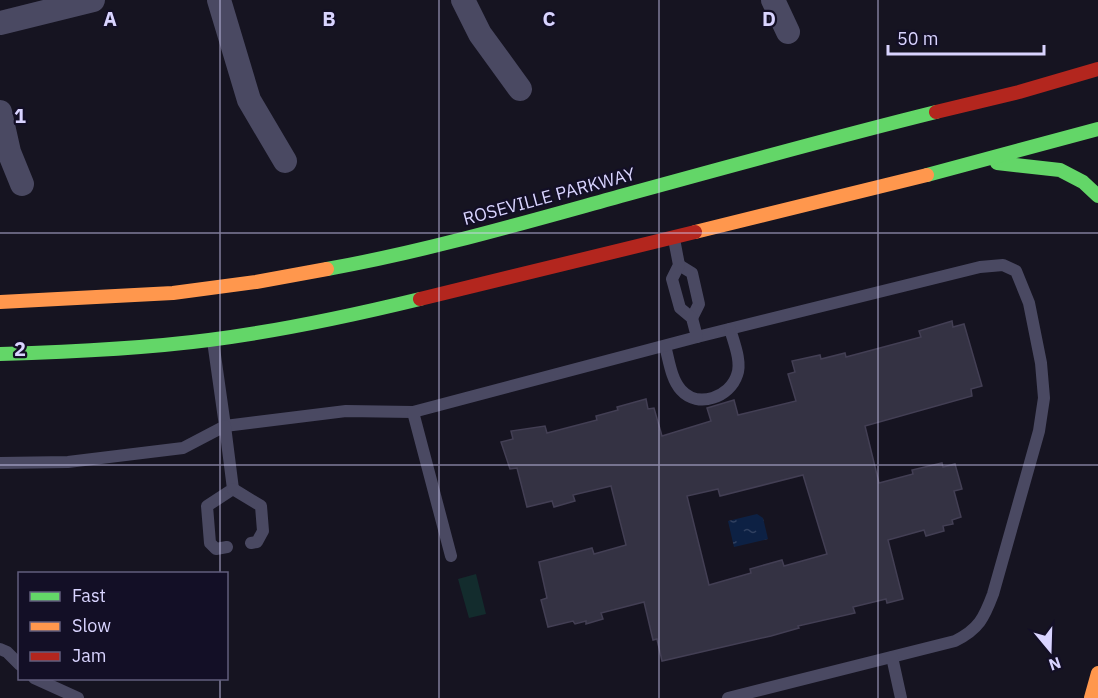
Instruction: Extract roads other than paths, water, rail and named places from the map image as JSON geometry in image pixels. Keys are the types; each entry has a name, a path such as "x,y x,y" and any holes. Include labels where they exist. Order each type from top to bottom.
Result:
{"main road":[{"name":"ROSEVILLE PARKWAY","path":"0,302 173,293 256,282 387,258 520,225 832,138 1019,92 1098,69"},
{"path":"0,354 150,347 280,329 422,299 674,238 1098,129"},
{"path":"977,161 1060,170 1083,182 1098,196"},
{"path":"1091,698 1098,673"}],"street":[{"path":"0,23 93,0"},
{"path":"219,0 249,100 285,161"},
{"path":"463,0 480,34 520,89"},
{"path":"773,0 788,32"},
{"path":"0,112 9,152 22,184"}],"lane":[{"path":"674,238 680,265 672,279 680,308 692,318 697,337"},
{"path":"680,265 692,273 699,303 692,318"},
{"path":"0,463 68,462 183,448 225,426 346,411 413,412 697,337 980,267 1003,265 1016,271 1029,303 1041,363 1044,399 1039,431 993,594 984,618 971,634 955,641 728,698"},
{"path":"665,346 675,381 681,390 691,398 702,400 716,397 731,389 738,373 737,353 730,329"},
{"path":"213,339 233,489"},
{"path":"413,412 451,556"},
{"path":"233,489 261,506 263,531 257,542 251,543"},
{"path":"227,547 216,549 210,543 207,506 233,489"},
{"path":"9,650 18,663"},
{"path":"892,657 900,698"},
{"path":"38,680 78,698"}],"water":[{"path":"757,514 763,518 768,539 734,547 728,521"}]}
